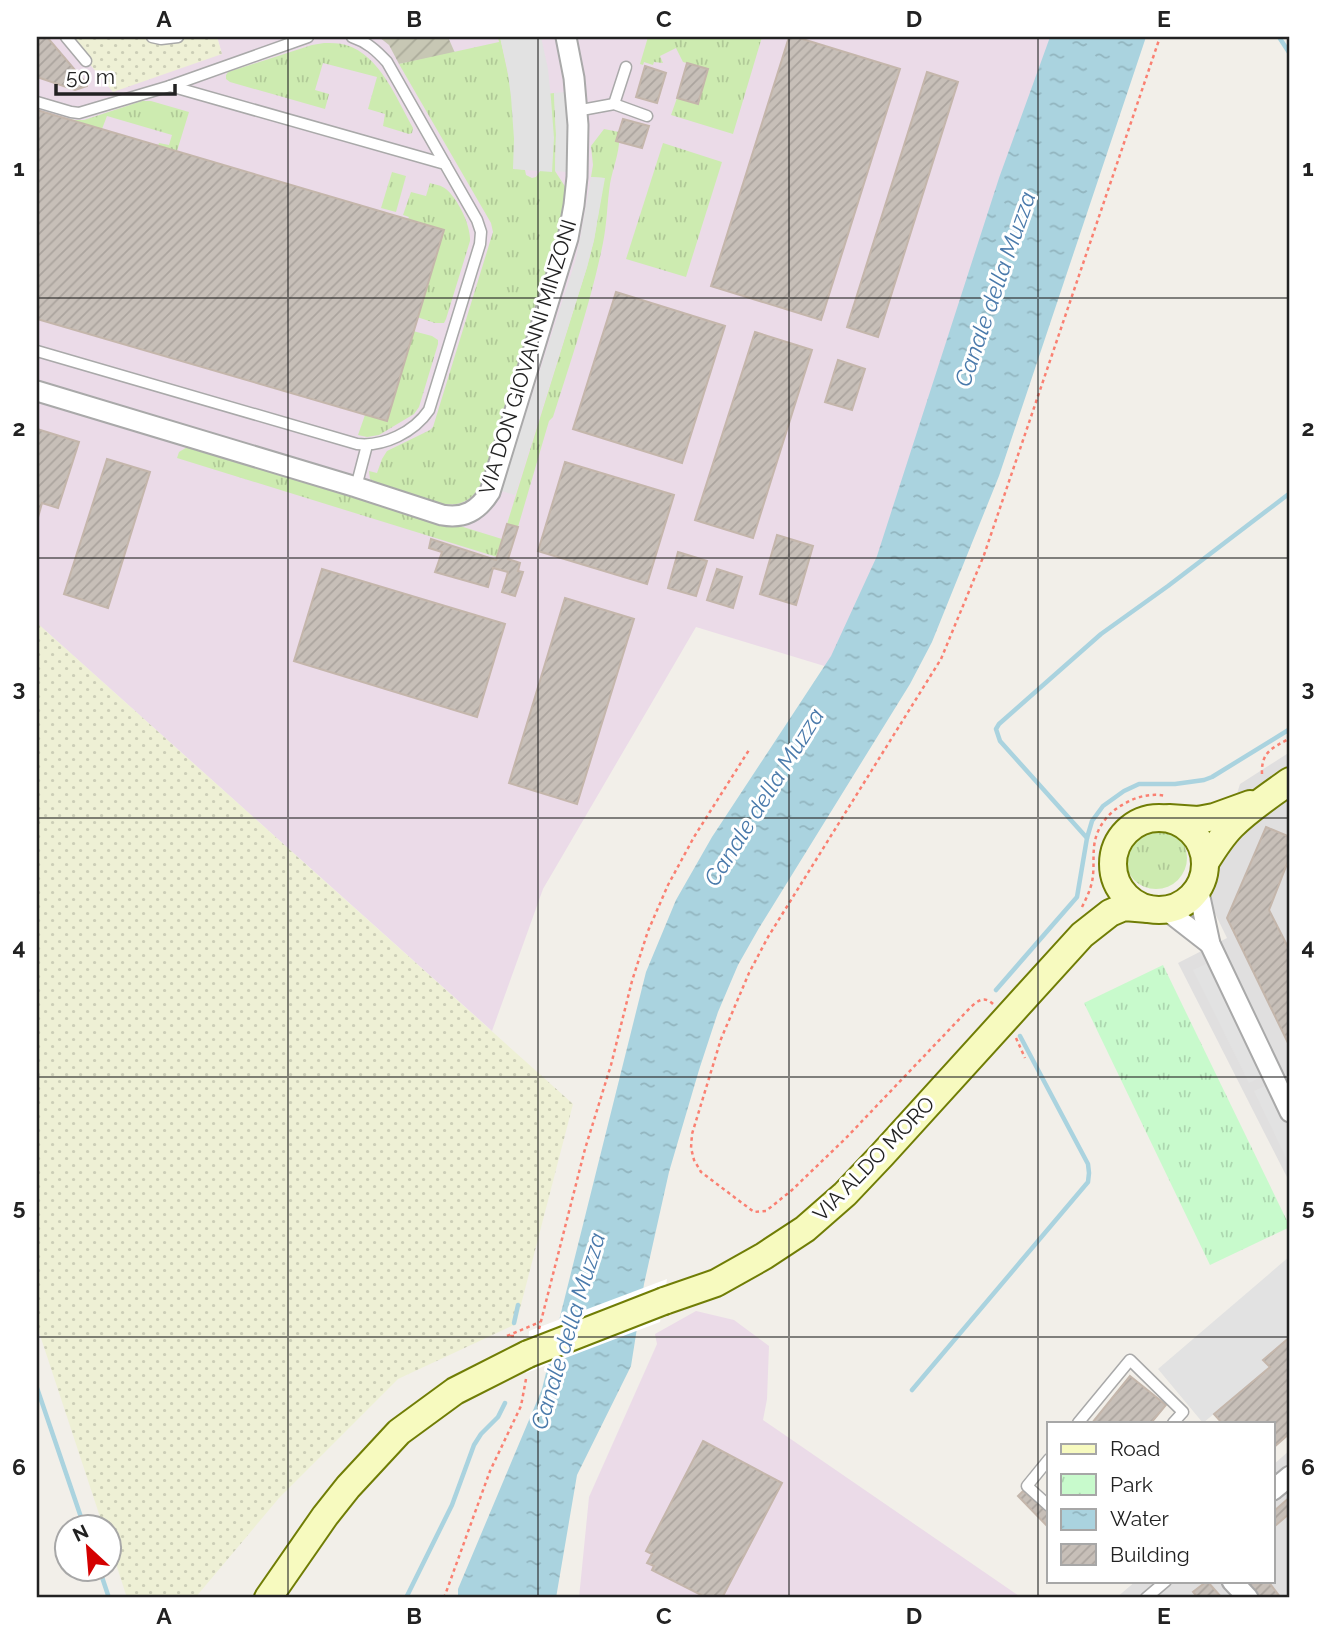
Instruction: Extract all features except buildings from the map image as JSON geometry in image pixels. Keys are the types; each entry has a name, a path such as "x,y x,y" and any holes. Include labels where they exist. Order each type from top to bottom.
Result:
{"street":[{"name":"VIA DON GIOVANNI MINZONI","path":"37,391 442,515 464,516 475,510 490,492 568,238 577,177 574,78 566,37"},
{"name":"VIA ALDO MORO","path":"1081,922 1124,907 1157,909 1184,902 1202,876 1217,843 1232,825 1290,780"},
{"name":"VIA ALDO MORO","path":"268,1598 348,1487 399,1432 455,1391 528,1350 716,1283 805,1229 845,1194 882,1155 1081,922 1101,903 1113,869 1115,850 1131,826 1168,807 1198,820 1214,817 1265,798"},
{"path":"1168,807 1192,831 1202,846 1202,876 1210,944 1290,1112"},
{"path":"1113,869 1115,880 1128,898 1138,905 1157,909 1210,944"},
{"path":"1274,1489 1290,1476"},
{"path":"1234,1582 1248,1598"}],"lane":[{"path":"66,37 86,61"},
{"path":"152,37 177,37"},
{"path":"37,102 79,113 170,86 308,37"},
{"path":"37,351 357,444 384,442 421,421 429,410 480,244 481,232 477,220 387,62 364,40 352,37"},
{"path":"614,104 626,67"},
{"path":"170,86 445,164"},
{"path":"576,111 614,104 647,116"},
{"path":"356,487 367,445"},
{"path":"1079,1422 1130,1360 1183,1412 1174,1422"},
{"path":"1047,1461 1027,1486 1047,1504"},
{"path":"1146,1598 1165,1582"}],"path":[{"path":"996,1006 989,999 978,1001 846,1138 766,1211 754,1213 701,1172 694,1160 692,1135 722,1039 749,973 768,937 941,659 984,555 1160,37"},
{"path":"1265,798 1263,760 1266,753 1290,738"},
{"path":"444,1598 490,1471 521,1406 528,1350 541,1321 585,1149 648,931 694,836 749,750"},
{"path":"1081,922 1093,876 1094,845 1104,820 1116,808 1146,795 1168,807"},
{"path":"528,1350 508,1336 541,1321"}],"shaded area":[{"path":"37,37 67,37 222,54 217,37 1071,37 844,672 696,627 543,889 492,1031 37,623"},
{"path":"67,37 217,37 222,54 113,92"},
{"path":"379,37 448,37 455,53 399,64 389,45"},
{"path":"500,37 541,37 551,99 554,138 552,172 513,169 511,97"},
{"path":"565,92 567,172 555,171 554,93"},
{"path":"591,177 605,178 594,240 515,495 501,491 575,262"},
{"path":"37,623 573,1104 516,1324 398,1379 279,1498 195,1598 127,1598 122,1582 122,1512 98,1512 37,1326"},
{"path":"1290,752 1290,1183 1178,963 1227,938 1206,895 1240,784"},
{"path":"1206,964 1262,1076 1249,1083 1193,970"},
{"path":"1267,1085 1290,1134 1290,1166 1254,1091"},
{"path":"1290,1256 1290,1337 1263,1359 1270,1367 1204,1422 1158,1369"},
{"path":"696,1311 734,1320 769,1346 767,1399 763,1420 1022,1598 579,1598 589,1497 657,1344 655,1334"},
{"path":"1290,1450 1290,1598 1116,1598 1135,1582 1274,1582 1274,1464"}],"green space":[{"path":"498,37 525,133 513,168 525,170 526,175 532,178 540,171 552,171 539,95 554,93 555,171 566,188 560,228 481,484 467,500 441,504 375,482 370,479 369,471 377,473 387,451 433,427 493,232 491,223 399,64 499,42"},
{"path":"648,37 762,37 733,134 671,115 677,98 698,103 708,69 683,62 676,48 660,56 663,63 640,64"},
{"path":"324,43 346,45 369,58 394,92 413,128 412,133 383,126 385,114 368,109 377,77 323,63 315,90 329,94 325,109 226,79 228,72"},
{"path":"142,101 189,112 177,151 158,146 159,143 169,145 172,135 107,116 102,129 53,115 84,120"},
{"path":"604,129 619,132 619,139 603,243 580,331 553,417 549,421 518,527 507,524 594,240 604,178 591,177 591,146"},
{"path":"663,143 722,162 686,277 626,259"},
{"path":"392,172 406,176 396,212 381,208"},
{"path":"430,183 451,193 466,221 470,235 444,323 417,317 443,230 403,215 411,192 426,196"},
{"path":"413,331 438,340 419,407 414,414 379,435 358,435 365,415 387,421"},
{"path":"189,446 214,450 502,539 497,557 177,458 179,452"},
{"path":"1156,827 1168,829 1178,836 1185,846 1185,870 1178,880 1168,887 1156,889 1144,887 1134,880 1127,870 1125,858 1127,846 1134,836 1144,829"},
{"path":"1163,965 1290,1227 1210,1265 1084,1003"}],"water":[{"name":"Canale della Muzza","path":"1050,37 1146,37 999,476 932,642 910,684 759,928 738,965 718,1012 669,1172 644,1284 631,1366 577,1475 556,1598 458,1598 458,1589 542,1389 646,972 676,900 712,837 831,656 877,556 999,178"}],"pier":[{"path":"667,1279 660,1322 526,1373 529,1331"}],"waterway":[{"path":"1279,37 1290,54"},
{"path":"996,990 1077,897 1087,838 1000,741 996,729 1101,634 1290,493"},
{"path":"1087,838 1092,821 1103,806 1124,791 1139,784 1175,784 1204,780 1290,729"},
{"path":"912,1390 1088,1182 1088,1164 1020,1036"},
{"path":"514,1323 518,1305"},
{"path":"37,1388 79,1512"},
{"path":"406,1598 452,1505 474,1445 498,1417 505,1403"},
{"path":"104,1582 109,1598"}]}
